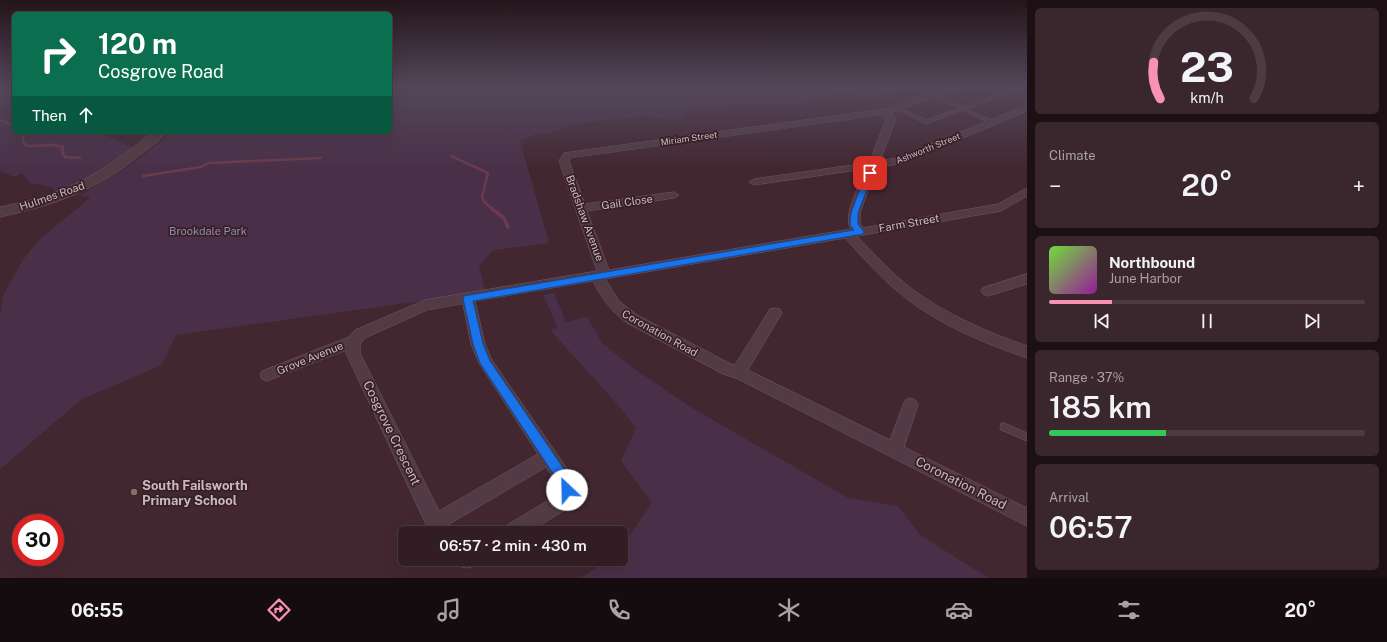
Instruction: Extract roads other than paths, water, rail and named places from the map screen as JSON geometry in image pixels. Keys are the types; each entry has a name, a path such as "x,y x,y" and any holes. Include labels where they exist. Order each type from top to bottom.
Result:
{"street":[{"name":"Miriam Street","path":"564,161 568,155 574,154 870,114"},
{"path":"882,164 877,159 877,155 890,122 890,117 887,114"},
{"name":"Ashworth Street","path":"754,182 899,161 1011,114"},
{"name":"Hulmes Road","path":"0,212 33,205 88,184 115,168 158,134"},
{"name":"Bradshaw Avenue","path":"564,161 581,208 601,275"},
{"path":"867,165 870,171 854,213 854,233 887,275 920,301 970,328 1027,352"},
{"name":"Farm Street","path":"353,343 360,334 425,305 1000,207 1027,191"},
{"name":"Gail Close","path":"581,208 674,195"},
{"name":"Coronation Road","path":"601,275 609,300 619,311 728,370 739,372 1027,517"},
{"path":"988,291 1027,279"},
{"path":"468,298 478,344 486,363 566,482 567,490 564,500 521,526"},
{"path":"739,372 775,313"},
{"name":"Grove Avenue","path":"267,375 347,343 353,343"},
{"name":"Cosgrove Crescent","path":"353,343 353,353 437,526"},
{"path":"895,450 910,405"},
{"name":"Cosgrove Crescent","path":"441,526 548,457"}],"lane":[{"path":"909,114 926,122 949,114"},
{"path":"973,114 990,122"},
{"path":"1004,427 1027,437"}],"waterway":[{"path":"0,120 12,124"},
{"path":"24,134 23,142 27,146 55,145 63,147 62,152 65,157 80,158"},
{"path":"451,156 488,173 482,197 485,203 494,210"},
{"path":"143,176 201,167 208,163 321,158"},
{"path":"492,209 504,218 508,227"}],"place":[{"name":"South Failsworth Primary School","path":"134,492"}],"park label":[{"name":"Brookdale Park","path":"208,231"}]}
